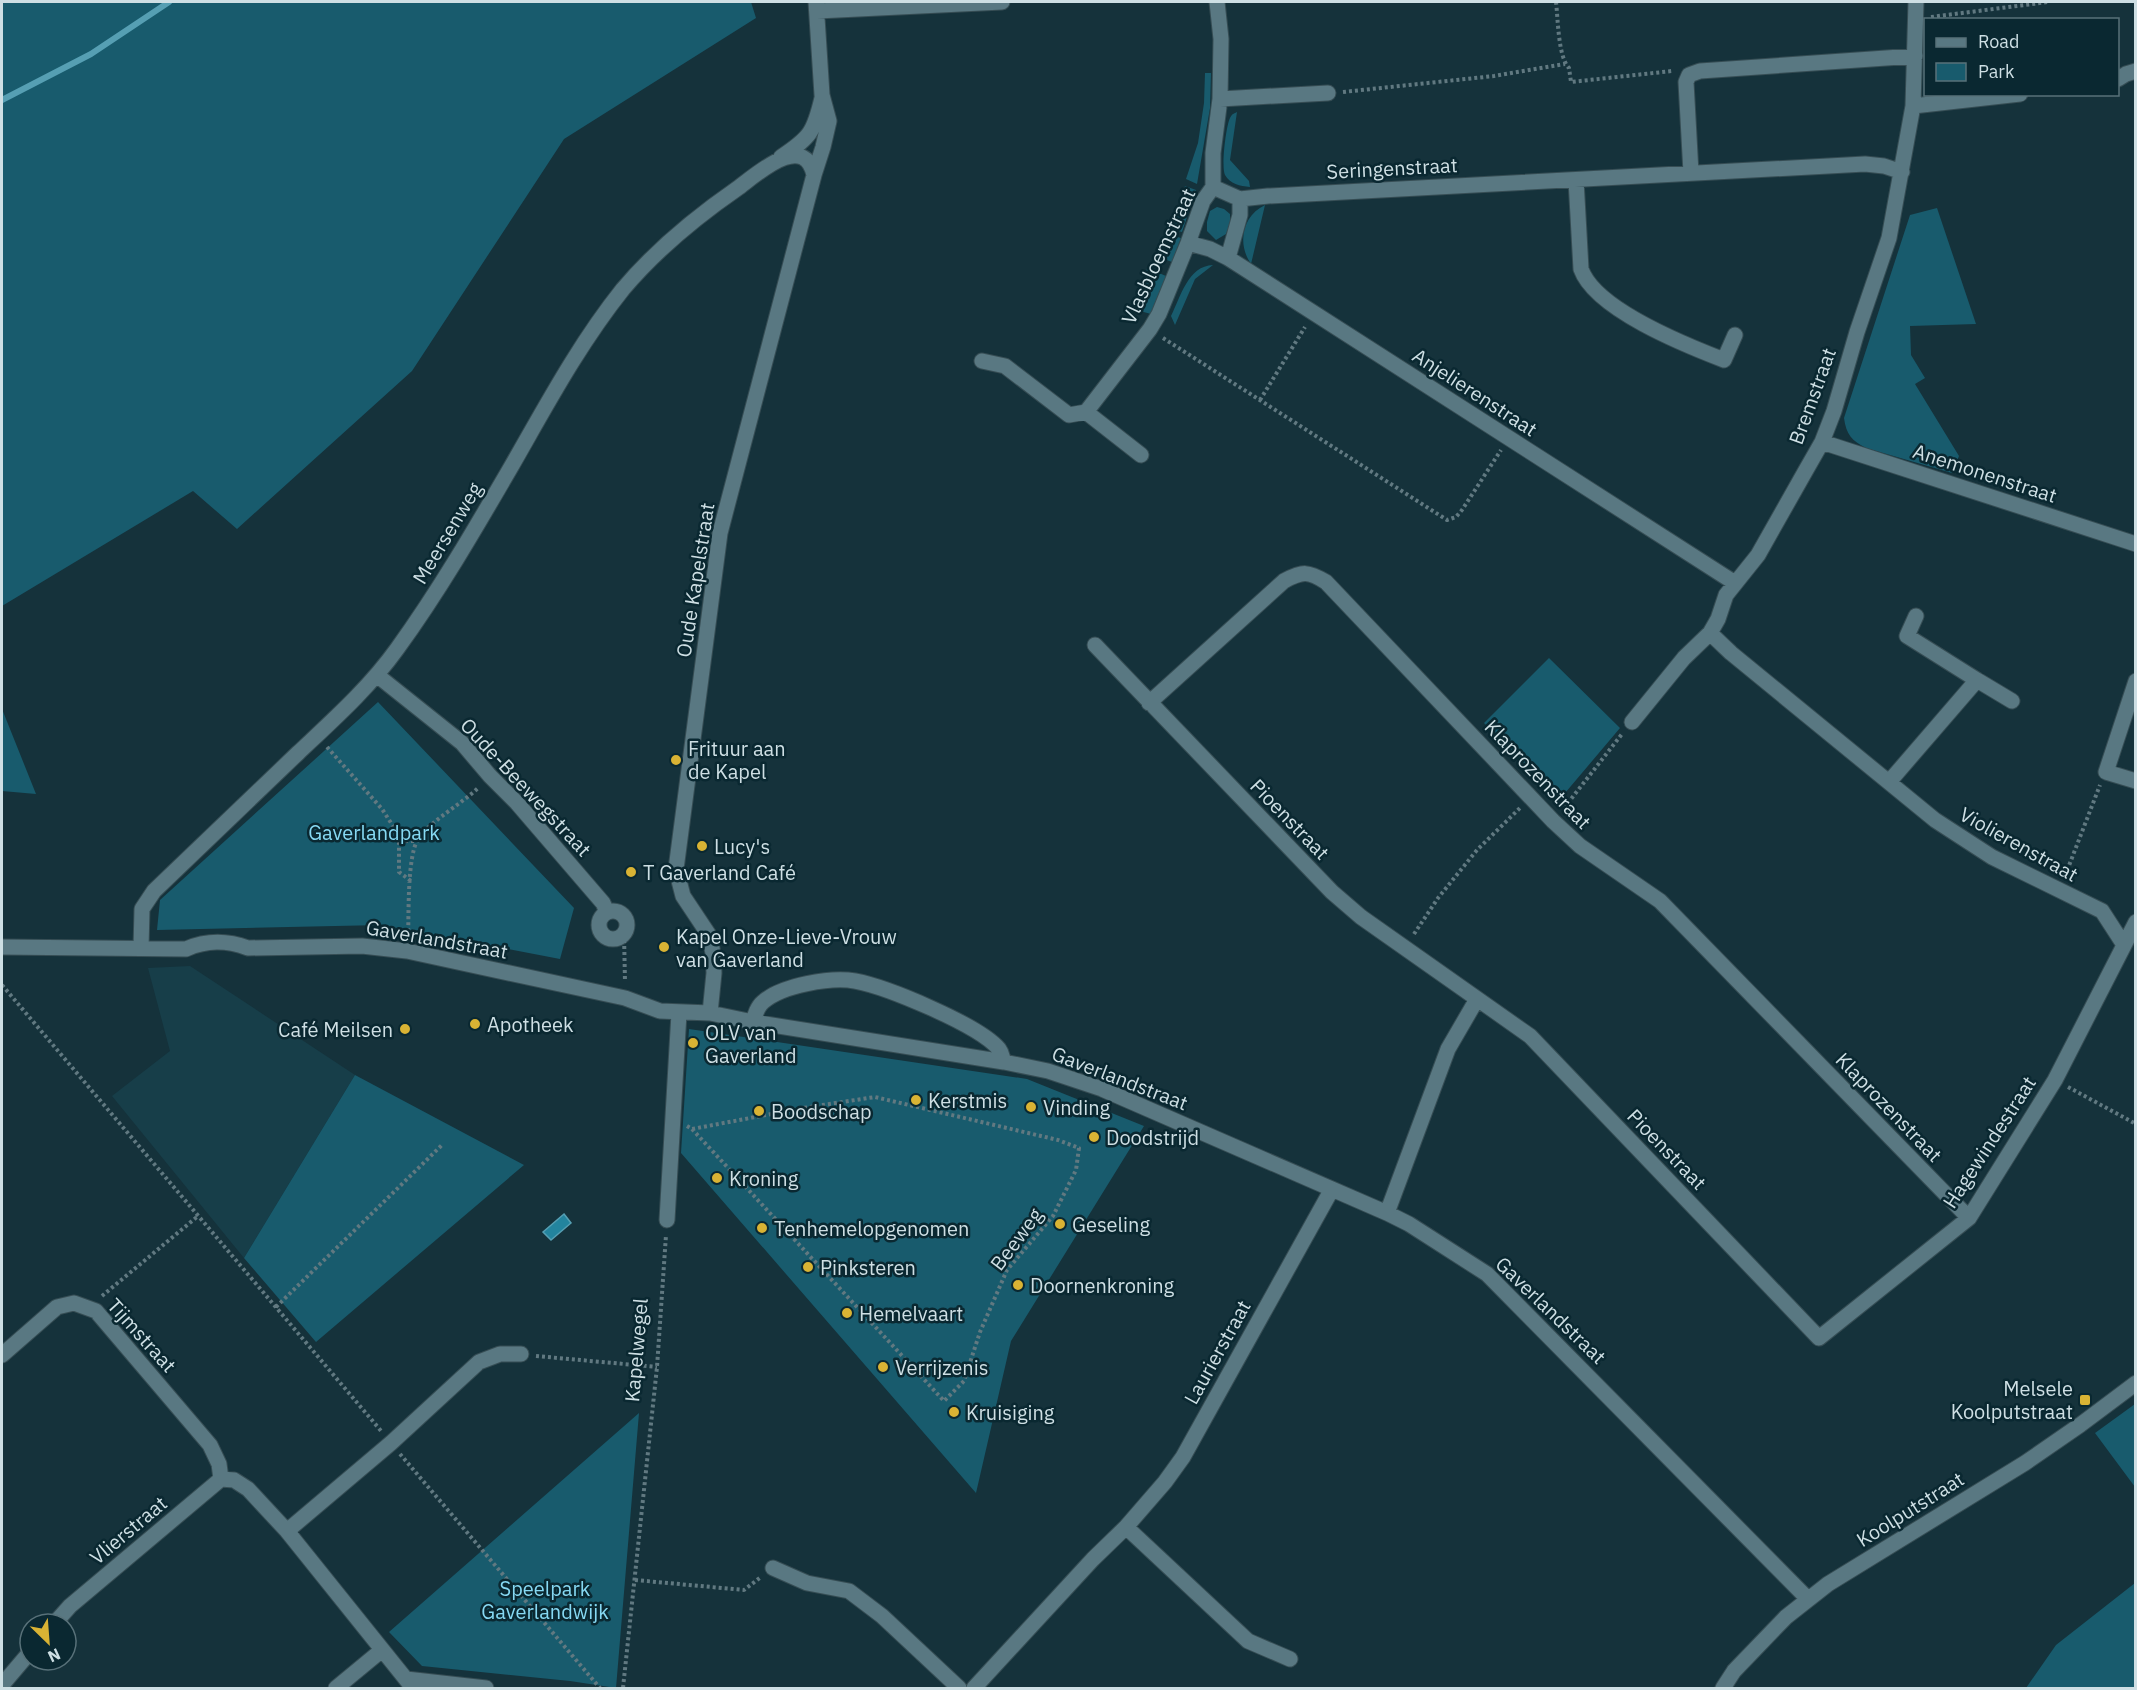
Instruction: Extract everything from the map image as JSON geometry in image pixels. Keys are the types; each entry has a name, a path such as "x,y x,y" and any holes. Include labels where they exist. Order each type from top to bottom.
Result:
{"street":[{"path":"822,95 816,6 1002,2"},
{"name":"Vlasbloemstraat","path":"1086,412 1159,314 1203,201 1213,187 1213,153 1220,99 1221,39 1217,2"},
{"name":"Bremstraat","path":"1632,722 1684,658 1710,633 1718,619 1726,595 1758,555 1822,442 1889,238 1913,106 1916,2"},
{"path":"1691,173 1686,82 1689,75 1700,71 1915,56"},
{"path":"2119,78 2136,71"},
{"path":"1220,99 1328,93"},
{"name":"Meersenweg","path":"141,948 142,909 154,891 378,676 434,597 583,344 625,288 664,246 704,212 801,144 812,132 822,95"},
{"name":"Oude Kapelstraat","path":"710,1013 714,973 709,935 683,896 676,869 720,533 814,175 824,147 829,121 822,95"},
{"path":"1913,106 2002,96"},
{"path":"777,159 793,155 804,157 812,164 814,175"},
{"name":"Seringenstraat","path":"1213,187 1240,199 1865,164 1884,166 1902,172"},
{"path":"1576,180 1579,255 1581,269 1589,285 1603,298 1650,327 1731,363 1735,335"},
{"path":"1228,258 1240,214 1240,199"},
{"name":"Anjelierenstraat","path":"1188,243 1210,249 1228,258 1736,583"},
{"path":"982,361 1005,366 1069,415 1086,412 1141,455"},
{"name":"Anemonenstraat","path":"1822,442 2136,544"},
{"name":"Klaprozenstraat","path":"1149,703 1284,581 1297,574 1313,574 1326,582 1553,822 1580,846 1660,901 1969,1218"},
{"path":"1916,616 1907,636 2012,701"},
{"name":"Violierenstraat","path":"1710,633 1731,653 1935,820 1992,857 2102,911 2124,945"},
{"name":"Pioenstraat","path":"1095,645 1332,892 1361,917 1530,1036 1819,1338"},
{"name":"Oude-Beewegstraat","path":"378,676 462,743 490,777 518,803 603,903 607,912 613,910 622,914 627,923 624,934"},
{"path":"1888,782 1977,680"},
{"path":"2136,681 2106,772 2136,782"},
{"path":"607,912 600,921 599,927 602,933 607,938 617,939 624,934"},
{"name":"Hagewindestraat","path":"1819,1338 1969,1218 2055,1080 2136,922"},
{"name":"Gaverlandstraat","path":"2,947 186,949 202,942 232,942 248,948 362,946 407,951 624,998 660,1011 710,1013 753,1022 1004,1062 1048,1071 1102,1089 1387,1213 1409,1224 1487,1274 1808,1599"},
{"path":"753,1022 763,1002 795,987 821,981 854,981 915,1001 960,1023 1001,1051 1004,1062"},
{"path":"1387,1213 1448,1049 1477,999"},
{"path":"667,1220 679,1013"},
{"name":"Laurierstraat","path":"974,1689 1093,1559 1126,1527 1165,1482 1183,1457 1332,1189"},
{"name":"Tijmstraat","path":"2,1355 57,1307 74,1303 96,1311 210,1444 227,1479"},
{"path":"287,1531 391,1443 479,1362 500,1354 521,1354"},
{"name":"Koolputstraat","path":"1723,1689 1734,1671 1786,1617 1828,1584 2025,1463 2136,1383"},
{"path":"227,1479 248,1489 287,1531 409,1684 486,1689"},
{"name":"Vlierstraat","path":"65,1612 227,1479"},
{"path":"1126,1527 1248,1641 1290,1659"},
{"path":"773,1568 807,1583 849,1591 857,1596 882,1616 959,1689"},
{"path":"336,1689 382,1650"},
{"path":"2,1685 18,1666"}],"path":[{"path":"1556,2 1565,64 1569,68 1570,82 1681,70 1689,75"},
{"path":"1915,19 2048,2"},
{"path":"1328,93 1494,76 1565,64"},
{"path":"1260,400 1313,313"},
{"path":"1150,329 1447,520 1456,517 1462,510 1508,438"},
{"path":"1553,822 1632,722"},
{"path":"324,744 382,809 399,841 399,872 411,881"},
{"path":"2059,891 2106,772"},
{"path":"407,951 411,865 417,841 423,833 469,797 490,777"},
{"path":"1405,948 1438,898 1477,850 1530,798"},
{"path":"399,841 417,841"},
{"path":"624,934 624,998"},
{"path":"2,985 600,1689"},
{"path":"2055,1080 2136,1124"},
{"name":"Beeweg","path":"673,1119 692,1129 944,1401 964,1381 980,1332 1006,1270 1053,1216 1076,1170 1079,1148 1058,1140 875,1096 692,1129"},
{"path":"276,1307 443,1144"},
{"path":"87,1308 198,1216"},
{"name":"Kapelwegel","path":"623,1689 657,1367 667,1220"},
{"path":"521,1354 657,1367"},
{"path":"635,1580 744,1590 773,1568"}],"shaded area":[{"path":"190,966 355,1075 244,1258 112,1096 170,1051 148,968"},
{"path":"564,1214 571,1223 551,1240 543,1232"}],"green space":[{"path":"2,2 751,2 756,18 564,139 412,371 237,529 193,491 2,606"},
{"path":"1205,73 1211,73 1210,108 1197,184 1186,179 1198,143 1204,103"},
{"path":"1237,112 1230,160 1249,181 1250,187 1232,182 1224,171 1224,146 1228,122"},
{"path":"1185,186 1196,190 1182,232 1172,229"},
{"path":"1265,205 1251,264 1244,248 1244,231 1251,216"},
{"path":"1217,207 1230,214 1230,224 1226,234 1216,240 1207,231 1207,222 1210,211"},
{"path":"1937,208 1976,324 1910,326 1911,355 1925,378 1915,384 1959,456 1952,473 1866,448 1850,436 1844,418 1910,215"},
{"path":"1170,235 1181,238 1172,262 1164,259"},
{"path":"1213,265 1195,279 1175,325 1171,316 1186,283 1197,271"},
{"path":"1147,268 1166,276 1151,314 1140,311"},
{"path":"1549,658 1620,728 1560,799 1484,723"},
{"name":"Gaverlandpark","path":"378,702 574,908 560,959 382,925 157,930 160,900"},
{"path":"2,709 36,794 2,791"},
{"path":"689,1029 1027,1079 1144,1126 1011,1341 976,1493 681,1153"},
{"path":"355,1075 524,1165 316,1342 244,1258"},
{"path":"2135,1404 2135,1487 2095,1433"},
{"name":"Speelpark Gaverlandwijk","path":"639,1413 616,1688 422,1666 389,1632"},
{"path":"2135,1583 2135,1688 2026,1688 2056,1645"}],"waterway":[{"path":"2,100 91,54 169,2"}],"place":[{"name":"Frituur aan de Kapel","path":"676,760"},
{"name":"Lucy's","path":"702,846"},
{"name":"T Gaverland Café","path":"631,872"},
{"name":"Kapel Onze-Lieve-Vrouw van Gaverland","path":"664,947"},
{"name":"Apotheek","path":"475,1024"},
{"name":"Café Meilsen","path":"405,1029"},
{"name":"OLV van Gaverland","path":"693,1043"},
{"name":"Kerstmis","path":"916,1100"},
{"name":"Vinding","path":"1031,1107"},
{"name":"Boodschap","path":"759,1111"},
{"name":"Doodstrijd","path":"1094,1137"},
{"name":"Kroning","path":"717,1178"},
{"name":"Geseling","path":"1060,1224"},
{"name":"Tenhemelopgenomen","path":"762,1228"},
{"name":"Pinksteren","path":"808,1267"},
{"name":"Doornenkroning","path":"1018,1285"},
{"name":"Hemelvaart","path":"847,1313"},
{"name":"Verrijzenis","path":"883,1367"},
{"name":"Melsele Koolputstraat","path":"2085,1400"},
{"name":"Kruisiging","path":"954,1412"}]}
